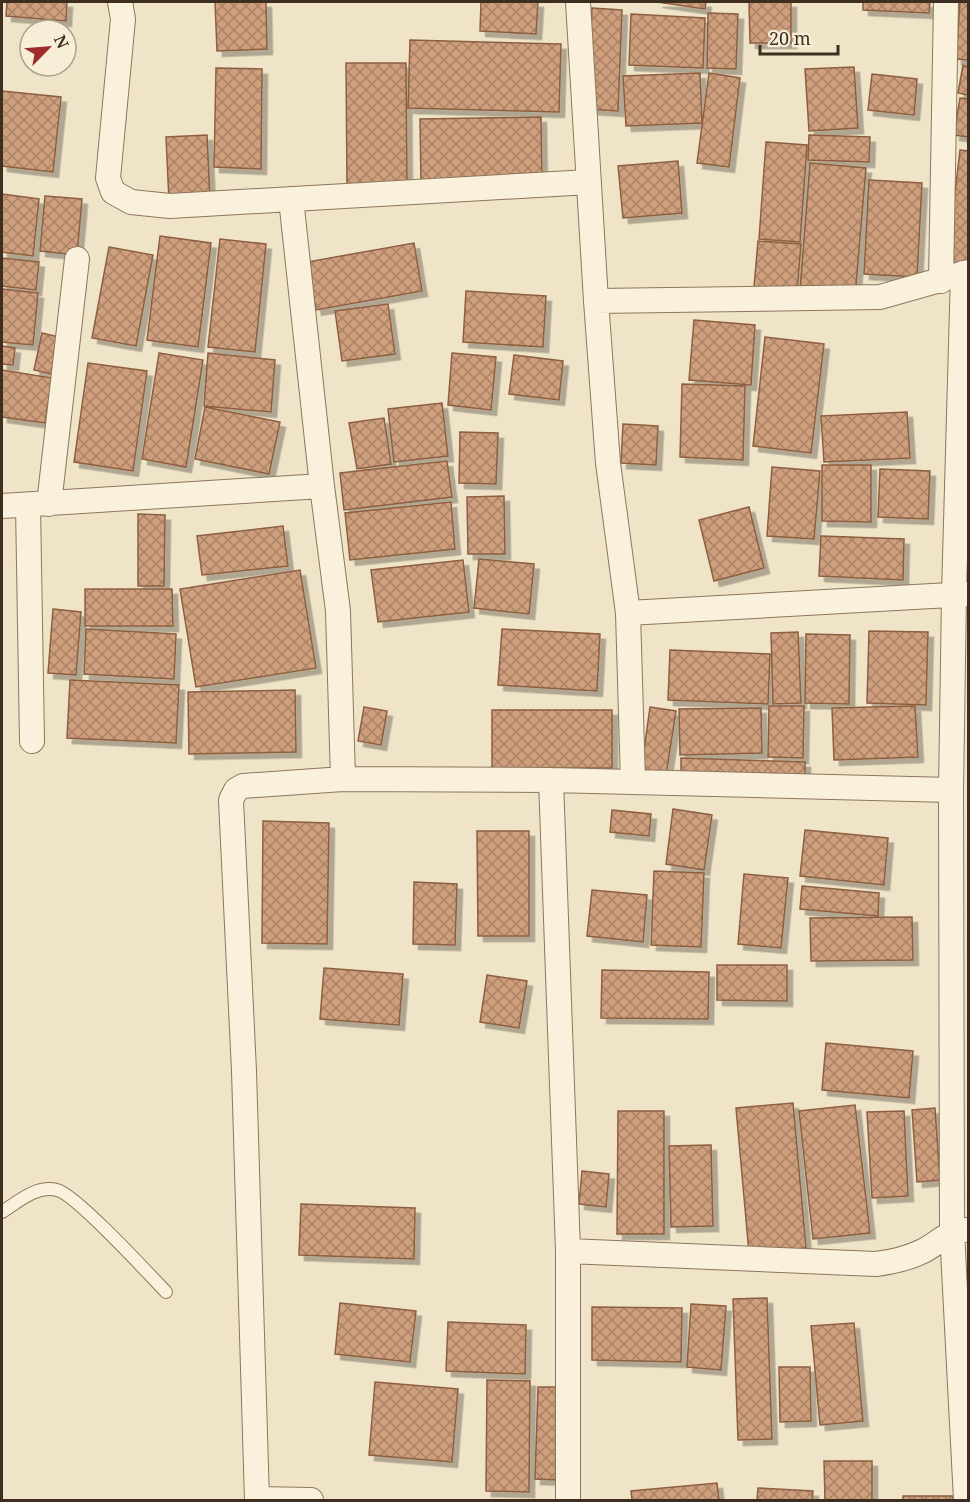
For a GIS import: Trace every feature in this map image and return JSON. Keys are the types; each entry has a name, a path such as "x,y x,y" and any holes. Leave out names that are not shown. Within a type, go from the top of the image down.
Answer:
{"street":[{"path":"120,2 123,19 108,178 113,192 131,202 170,206 589,182"},
{"path":"578,2 608,463 628,613 633,782"},
{"path":"946,2 958,275 961,594 951,790 960,914 960,1231 966,1500"},
{"path":"291,199 322,486 338,610 343,779"},
{"path":"32,741 39,505 77,259"},
{"path":"596,301 880,297 958,275"},
{"path":"2,506 322,486"},
{"path":"628,613 961,594"},
{"path":"311,1500 257,1500 245,1083 231,800 236,790 243,786 343,779 551,780 951,790"},
{"path":"551,780 568,1251 568,1500"},
{"path":"568,1251 876,1264 901,1261 960,1231"}],"lane":[{"path":"2,1212 38,1190 58,1190 81,1206 166,1292"}],"building":[{"path":"7,2 67,2 66,18 6,16"},
{"path":"215,2 266,2 267,49 217,51"},
{"path":"481,2 538,2 536,34 480,31"},
{"path":"657,2 706,2 705,9"},
{"path":"749,2 791,2 791,43 750,43"},
{"path":"863,2 930,2 929,13 863,10"},
{"path":"960,2 968,2 968,60 956,59"},
{"path":"592,8 622,10 618,111 587,109"},
{"path":"708,13 738,14 736,69 707,68"},
{"path":"631,14 705,18 703,68 629,65"},
{"path":"410,40 561,44 559,112 408,108"},
{"path":"346,63 406,63 407,185 347,185"},
{"path":"963,65 968,67 968,95 958,93"},
{"path":"854,67 858,128 809,131 805,69"},
{"path":"216,68 262,69 261,169 214,167"},
{"path":"700,73 702,123 626,126 623,76"},
{"path":"709,73 740,78 729,167 697,163"},
{"path":"872,74 917,79 914,115 868,110"},
{"path":"2,91 61,97 53,172 2,166"},
{"path":"960,98 968,99 968,137 954,135"},
{"path":"541,117 542,183 421,184 420,119"},
{"path":"207,135 210,199 169,201 166,137"},
{"path":"809,135 870,137 869,162 808,160"},
{"path":"766,142 807,145 800,242 759,239"},
{"path":"960,150 968,151 968,265 947,262"},
{"path":"678,161 682,213 623,218 618,166"},
{"path":"810,163 866,168 855,296 800,291"},
{"path":"869,180 922,183 917,277 864,274"},
{"path":"2,194 39,199 33,256 2,252"},
{"path":"45,196 82,199 77,255 40,251"},
{"path":"160,236 211,243 198,347 147,340"},
{"path":"220,239 266,244 255,352 208,347"},
{"path":"758,241 801,244 797,291 754,287"},
{"path":"414,243 422,291 316,310 307,262"},
{"path":"109,247 153,255 136,346 92,338"},
{"path":"2,258 39,262 36,290 2,286"},
{"path":"2,289 38,293 33,345 2,342"},
{"path":"466,291 546,296 543,347 463,342"},
{"path":"388,304 395,354 342,361 335,311"},
{"path":"694,320 755,325 751,385 689,380"},
{"path":"42,333 59,337 52,374 34,370"},
{"path":"765,337 824,344 811,453 753,446"},
{"path":"2,346 15,348 13,365 2,364"},
{"path":"159,353 203,360 186,467 142,459"},
{"path":"208,353 275,360 271,412 204,406"},
{"path":"452,353 496,357 491,410 448,405"},
{"path":"514,355 563,361 559,400 509,394"},
{"path":"88,363 147,371 133,471 74,462"},
{"path":"2,370 52,378 45,423 2,417"},
{"path":"682,384 745,386 743,460 680,457"},
{"path":"442,403 448,456 394,462 388,409"},
{"path":"205,407 280,422 269,474 195,459"},
{"path":"907,412 910,458 824,462 821,416"},
{"path":"384,418 391,464 357,469 349,423"},
{"path":"623,424 658,426 656,465 621,463"},
{"path":"460,432 498,433 496,484 459,483"},
{"path":"447,461 452,497 344,510 340,473"},
{"path":"822,465 871,465 871,522 822,521"},
{"path":"772,467 820,471 814,539 767,536"},
{"path":"880,469 930,471 928,519 878,517"},
{"path":"504,496 505,554 468,554 467,497"},
{"path":"451,502 455,549 350,560 345,513"},
{"path":"749,507 764,568 714,581 699,520"},
{"path":"138,514 165,515 164,586 138,586"},
{"path":"283,526 288,566 202,575 197,536"},
{"path":"821,536 904,539 903,580 819,576"},
{"path":"479,559 534,564 529,614 474,608"},
{"path":"463,560 469,612 378,622 371,570"},
{"path":"300,570 316,668 196,687 180,589"},
{"path":"85,589 172,589 173,626 85,626"},
{"path":"53,609 81,612 76,675 48,673"},
{"path":"86,629 176,634 174,679 84,674"},
{"path":"502,629 600,634 597,691 498,685"},
{"path":"869,631 928,632 926,705 867,703"},
{"path":"798,632 801,703 773,704 771,633"},
{"path":"806,634 850,635 849,704 805,703"},
{"path":"670,650 770,654 768,704 668,700"},
{"path":"70,680 179,685 176,743 67,738"},
{"path":"295,690 296,752 189,754 188,692"},
{"path":"769,706 804,706 803,758 768,757"},
{"path":"915,706 918,757 834,760 832,708"},
{"path":"364,707 387,711 381,745 358,741"},
{"path":"650,707 676,711 666,775 641,772"},
{"path":"761,708 762,753 680,755 679,709"},
{"path":"492,710 612,710 612,768 492,768"},
{"path":"681,758 805,762 805,782 681,778"},
{"path":"673,809 712,815 704,870 666,864"},
{"path":"612,810 651,814 649,836 610,832"},
{"path":"263,821 329,823 327,944 262,943"},
{"path":"805,830 888,838 884,885 800,876"},
{"path":"477,831 529,831 529,936 478,936"},
{"path":"654,871 704,873 701,947 651,945"},
{"path":"744,874 788,878 781,948 738,944"},
{"path":"414,882 457,884 455,945 413,944"},
{"path":"802,886 879,893 878,916 800,909"},
{"path":"592,890 647,895 643,942 587,936"},
{"path":"912,917 913,960 811,961 810,918"},
{"path":"717,965 787,965 787,1001 717,1000"},
{"path":"324,968 403,974 399,1025 320,1019"},
{"path":"602,970 709,972 708,1019 601,1018"},
{"path":"487,975 527,981 519,1028 480,1022"},
{"path":"826,1043 913,1051 909,1098 822,1090"},
{"path":"793,1103 806,1248 749,1253 736,1108"},
{"path":"855,1105 870,1233 813,1239 799,1111"},
{"path":"935,1108 940,1180 917,1182 912,1110"},
{"path":"618,1111 664,1111 664,1234 617,1234"},
{"path":"904,1111 908,1196 872,1198 867,1112"},
{"path":"711,1145 713,1226 671,1227 669,1146"},
{"path":"582,1171 609,1174 606,1207 579,1204"},
{"path":"301,1204 415,1208 414,1259 299,1255"},
{"path":"767,1298 772,1439 738,1440 733,1299"},
{"path":"340,1303 416,1311 410,1362 335,1354"},
{"path":"691,1304 726,1306 721,1370 687,1367"},
{"path":"592,1307 682,1308 681,1362 592,1360"},
{"path":"448,1322 526,1325 525,1374 446,1371"},
{"path":"854,1323 863,1421 820,1425 811,1326"},
{"path":"779,1367 810,1367 811,1421 780,1422"},
{"path":"487,1380 530,1381 529,1492 486,1491"},
{"path":"375,1382 458,1389 452,1462 369,1455"},
{"path":"538,1387 562,1387 558,1480 535,1479"},
{"path":"824,1461 872,1461 872,1500 825,1500"},
{"path":"717,1483 719,1500 632,1500 631,1491"},
{"path":"758,1488 813,1491 812,1500 757,1500"},
{"path":"903,1496 953,1496 953,1500 903,1500"}]}
